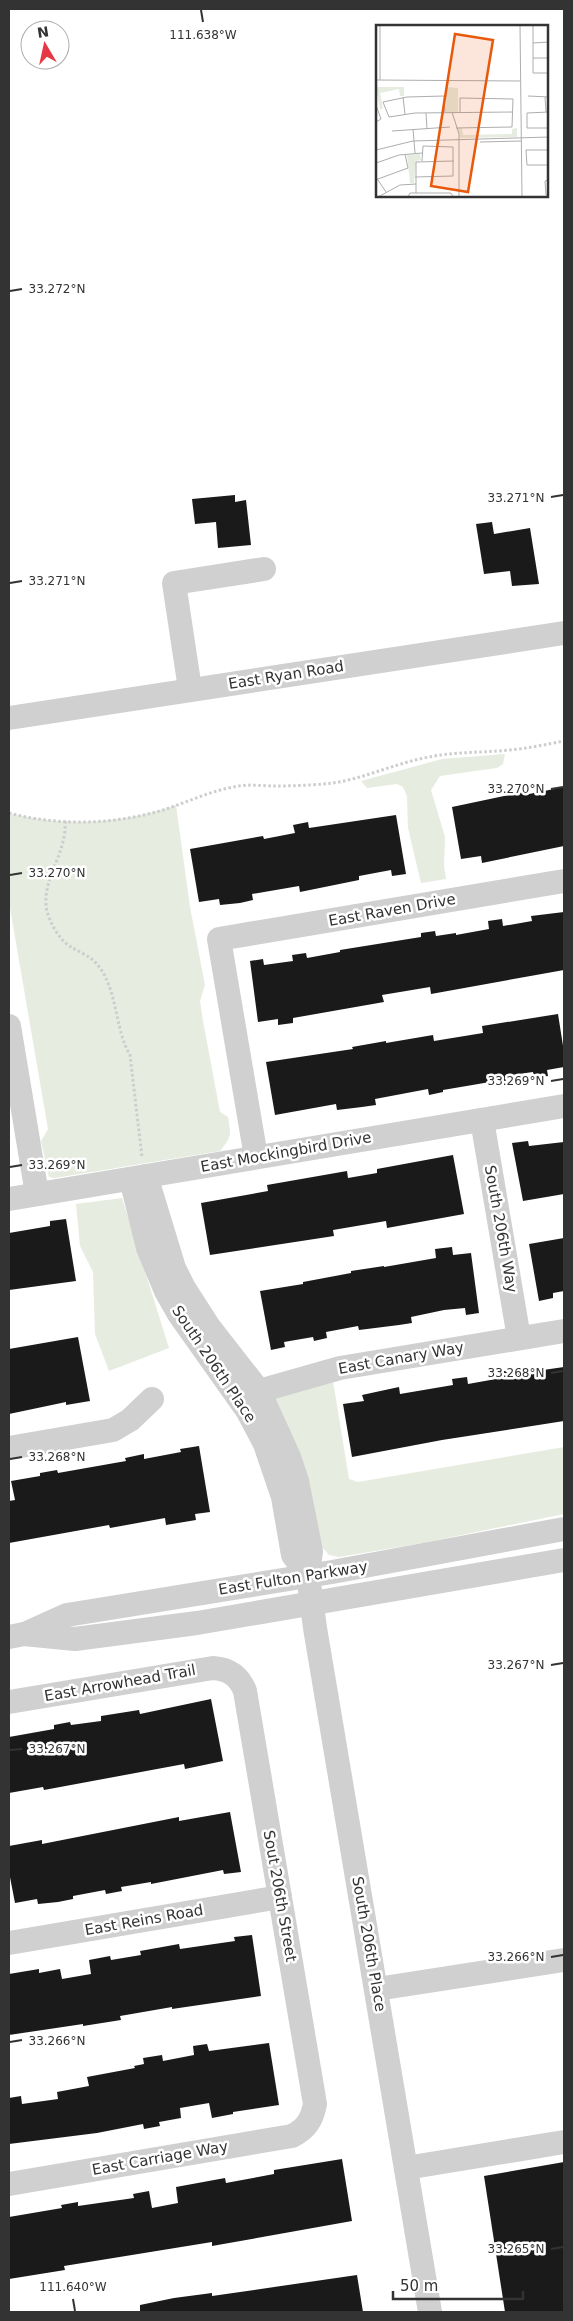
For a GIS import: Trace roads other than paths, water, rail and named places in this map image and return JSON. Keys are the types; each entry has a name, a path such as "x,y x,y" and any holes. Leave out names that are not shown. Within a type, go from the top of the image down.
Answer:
{"street":[{"path":"190,689 174,583 264,569"},
{"name":"East Ryan Road","path":"9,718 564,633"},
{"name":"East Raven Drive","path":"256,1158 219,939 564,881"},
{"path":"9,1026 37,1194"},
{"name":"East Mockingbird Drive","path":"9,1199 564,1106"},
{"name":"South 206th Way","path":"482,1120 519,1338"},
{"name":"South 206th Place","path":"139,1177 148,1248 166,1291 179,1314 251,1397 283,1497 293,1555 308,1576 430,2312"},
{"name":"East Canary Way","path":"251,1397 340,1368 564,1331"},
{"path":"9,1448 113,1430 130,1420 152,1399"},
{"name":"East Fulton Parkway","path":"16,1636 67,1615 308,1576 564,1529"},
{"name":"East Fulton Parkway","path":"16,1636 75,1639 197,1622 564,1560"},
{"name":"East Arrowhead Trail","path":"9,1702 213,1668 231,1672"},
{"name":"Sout 206th Street","path":"231,1672 241,1682 245,1691 315,2104 313,2115 308,2124"},
{"name":"East Reins Road","path":"9,1943 280,1897"},
{"path":"377,1989 564,1960"},
{"name":"East Carriage Way","path":"9,2184 292,2136 308,2124"},
{"path":"406,2168 564,2142"}]}
